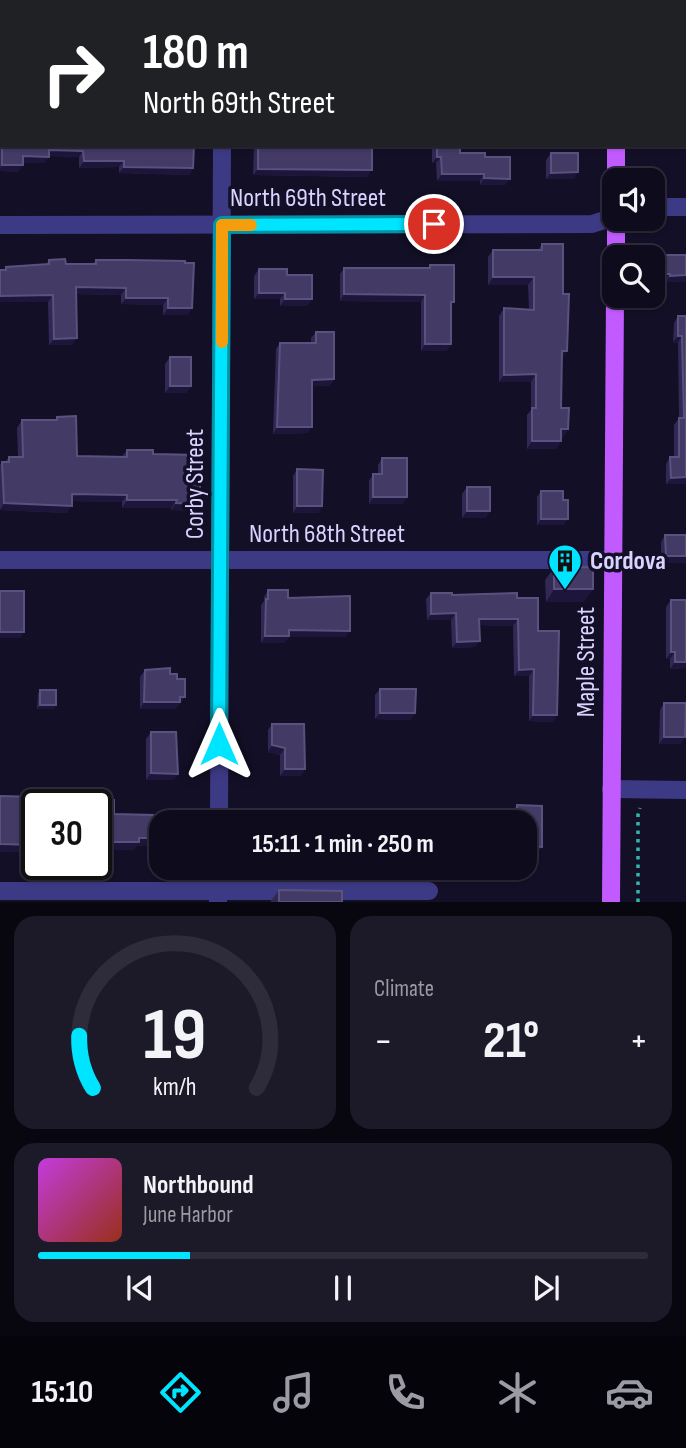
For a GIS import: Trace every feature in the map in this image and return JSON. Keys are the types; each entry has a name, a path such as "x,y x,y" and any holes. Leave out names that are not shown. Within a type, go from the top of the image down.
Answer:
{"main road":[{"path":"616,147 616,168"},
{"name":"Maple Street","path":"611,902 615,308"}],"street":[{"name":"Corby Street","path":"219,810 222,147"},
{"path":"665,207 686,207"},
{"name":"North 69th Street","path":"0,225 593,224 602,222"},
{"name":"North 68th Street","path":"0,560 613,560"},
{"path":"611,789 686,790"},
{"path":"0,891 218,897 429,891"}],"path":[{"path":"638,902 640,806"}],"building":[{"path":"2,147 194,147 193,168 124,167 124,161 84,161 83,151 49,150 49,157 23,156 23,165 2,165"},
{"path":"258,147 372,147 372,170 258,169"},
{"path":"437,147 460,147 460,153 510,157 510,179 484,178 484,174 442,174 441,157 437,157"},
{"path":"551,153 578,153 578,172 551,173"},
{"path":"542,244 563,244 563,294 569,294 567,351 562,351 561,408 569,408 568,429 561,429 561,441 532,441 536,374 504,375 504,308 534,310 534,277 493,277 493,250 542,250"},
{"path":"665,255 686,255 686,275 665,274"},
{"path":"65,259 66,264 96,264 96,260 194,263 192,308 168,308 168,298 126,298 126,288 76,287 77,338 54,339 53,295 0,296 0,270 6,270 6,267 49,264 49,260"},
{"path":"430,265 454,265 451,344 425,344 425,295 344,294 344,268 430,268"},
{"path":"259,269 287,269 287,275 312,275 312,299 285,299 285,293 259,293"},
{"path":"678,316 686,316 686,477 671,478 670,457 679,457 679,418 684,418 682,336 678,336"},
{"path":"316,332 334,332 334,379 312,380 312,427 277,427 280,343 316,343"},
{"path":"170,357 191,357 191,386 170,386"},
{"path":"76,416 77,456 127,457 127,450 153,450 153,454 200,455 200,504 176,503 177,500 127,500 127,495 72,494 72,506 4,503 2,462 9,462 9,457 23,457 22,420 57,420 57,417"},
{"path":"382,458 407,458 407,497 373,497 373,474 382,474"},
{"path":"297,469 323,470 322,506 297,506"},
{"path":"467,487 490,487 490,511 467,511"},
{"path":"541,491 563,491 563,500 568,500 568,519 541,519"},
{"path":"665,535 686,535 686,556 666,556"},
{"path":"593,567 593,589 554,589 554,568"},
{"path":"268,590 288,590 288,598 350,596 350,631 289,630 289,636 265,636"},
{"path":"0,591 24,591 24,632 0,632"},
{"path":"431,593 517,593 517,598 538,598 538,631 559,631 557,715 533,715 534,669 519,670 518,619 479,619 480,641 457,642 456,613 431,614"},
{"path":"671,600 686,600 686,662 675,662 675,652 671,652"},
{"path":"170,668 170,674 177,674 177,679 185,679 185,697 180,697 180,702 144,702 145,670"},
{"path":"380,689 416,689 415,713 380,713"},
{"path":"40,690 56,690 56,705 40,705"},
{"path":"664,703 686,703 685,737 664,737"},
{"path":"272,724 304,724 305,769 285,769 285,748 272,745"},
{"path":"151,732 176,732 178,774 151,773"},
{"path":"0,796 21,797 21,845 0,844"},
{"path":"112,800 114,814 149,815 149,838 139,838 139,842 112,842"},
{"path":"517,805 542,806 542,847 537,847 537,810 517,810"},
{"path":"279,890 342,891 342,902 279,902"}],"slow traffic":[{"path":"222,342 222,225 251,225"}],"place":[{"name":"Cordova","path":"565,591"}],"route":[{"path":"219,744 222,225 434,224"}]}
